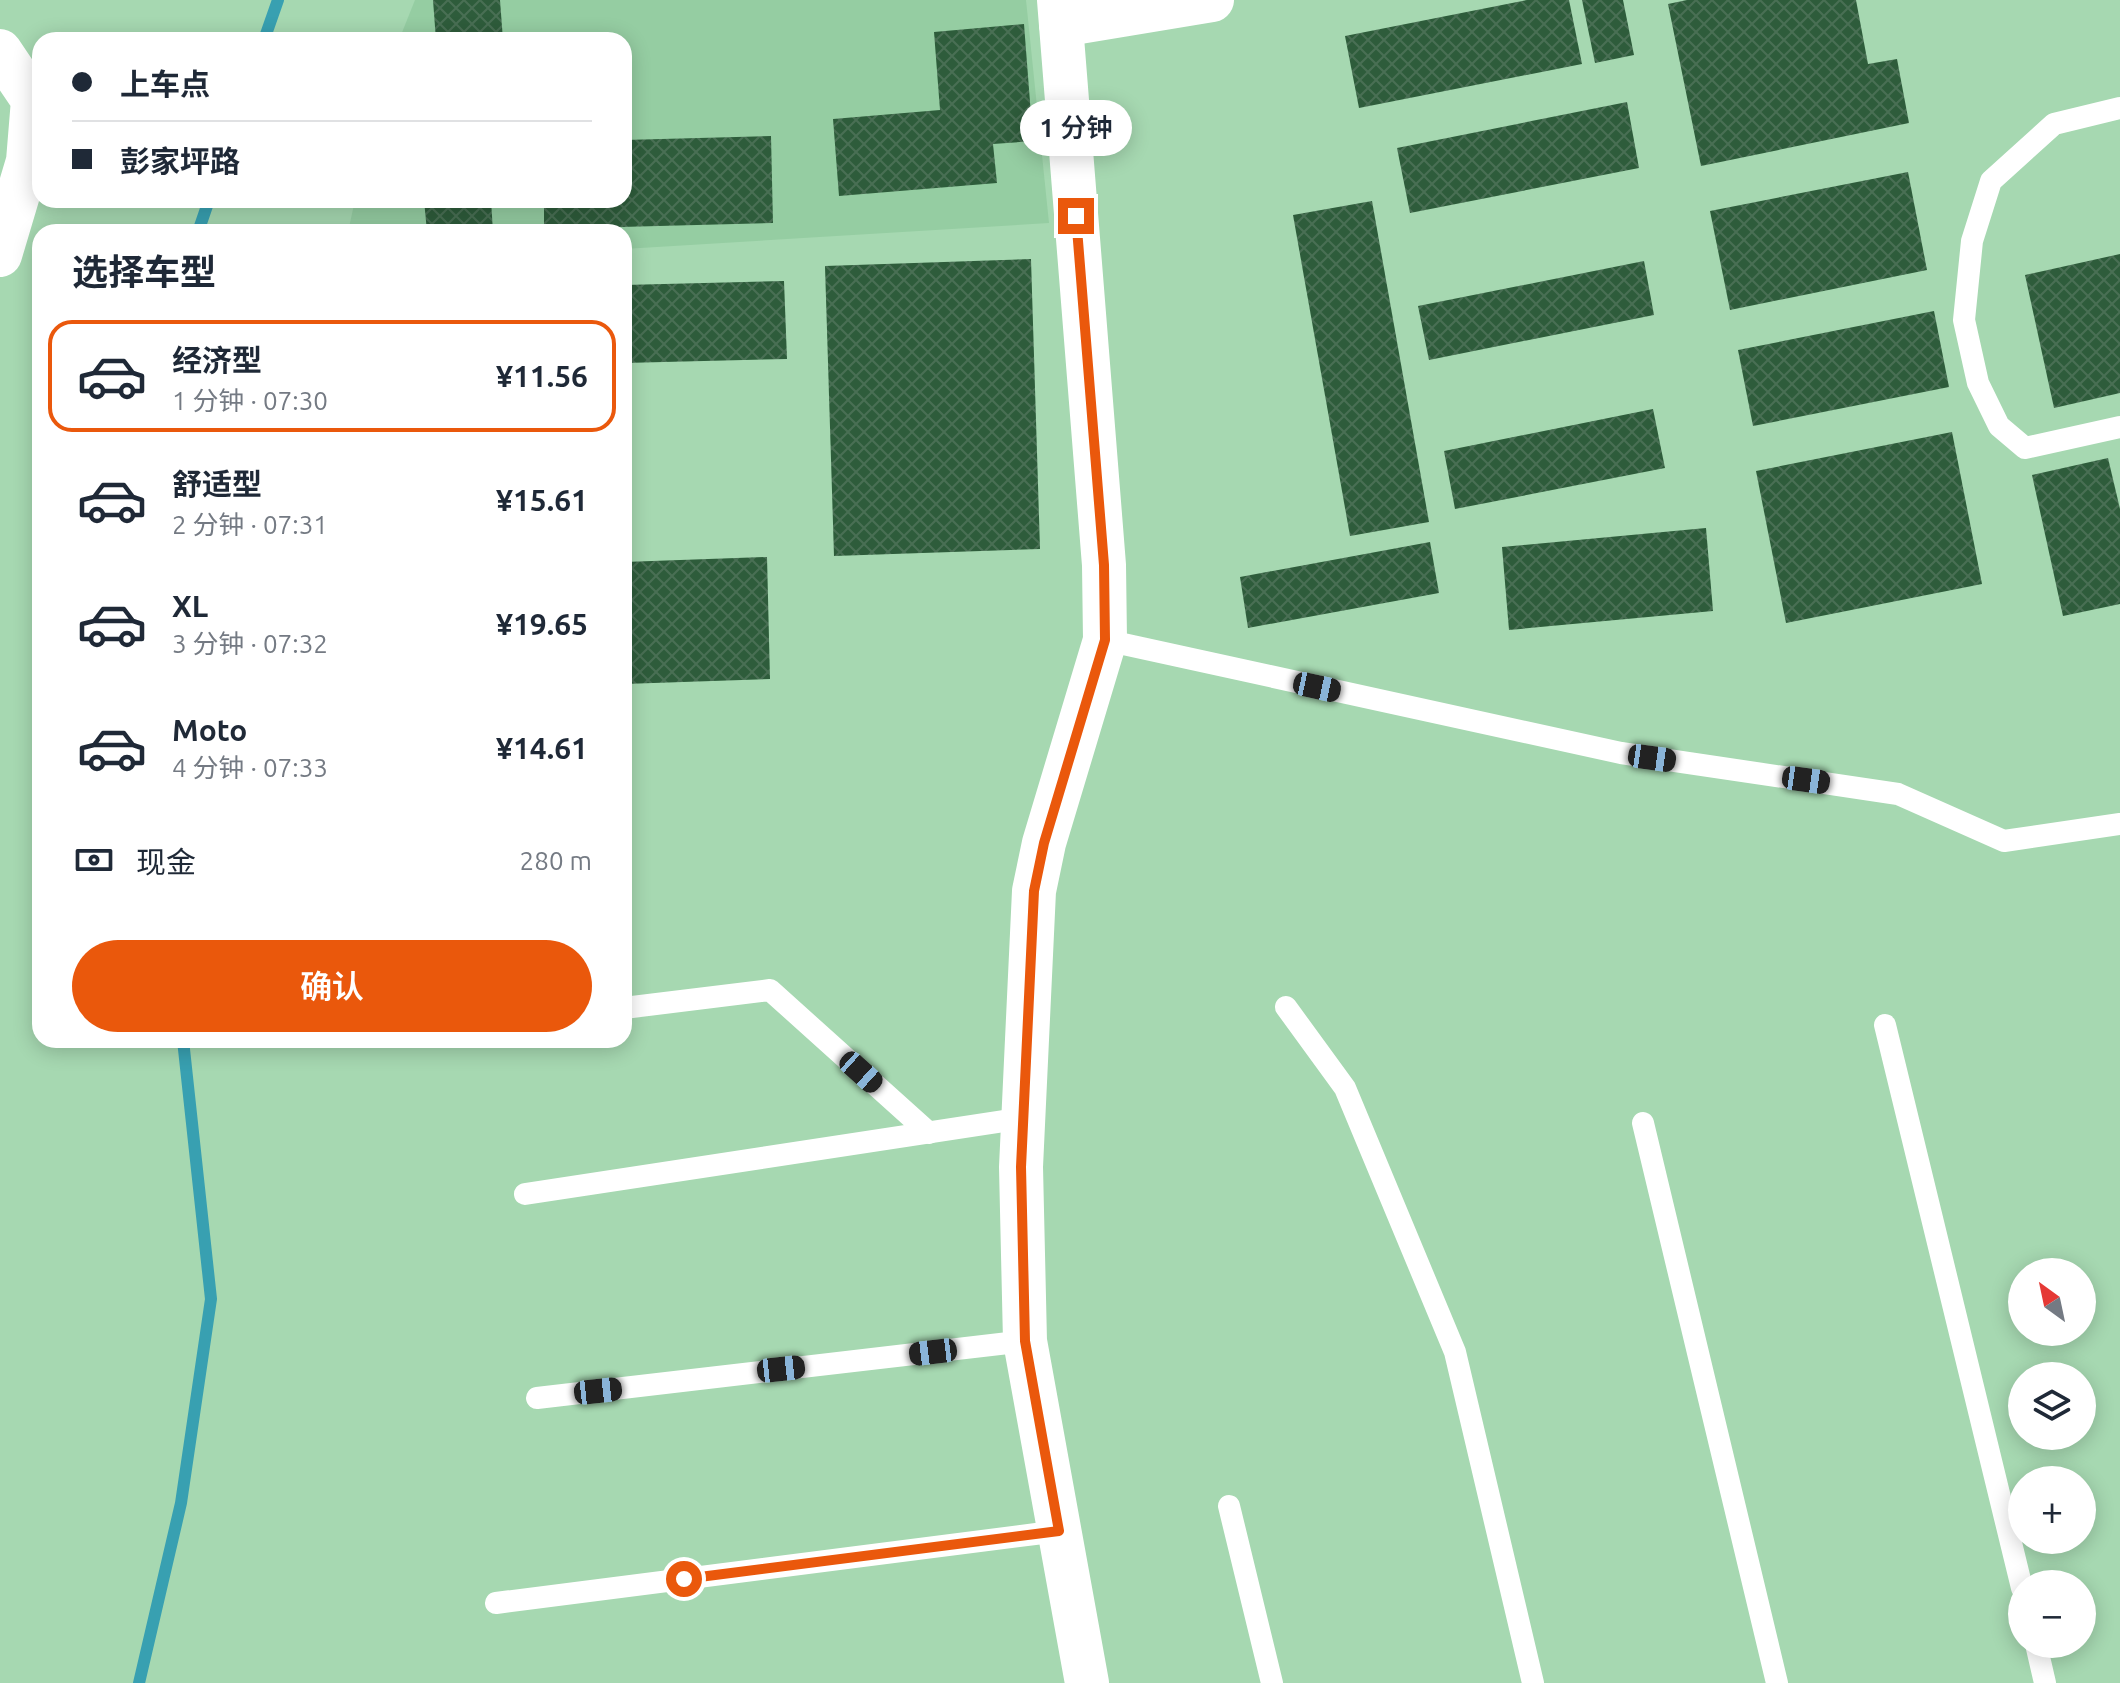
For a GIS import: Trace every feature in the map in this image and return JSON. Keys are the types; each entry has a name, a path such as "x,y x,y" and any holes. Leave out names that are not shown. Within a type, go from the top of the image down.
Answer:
{"street":[{"path":"1087,1683 1025,1341 1023,1118 1034,891 1044,843 1105,640 1104,565 1060,13 1212,0"},
{"path":"0,51 32,99"},
{"path":"0,255 28,161 32,112"}],"lane":[{"path":"2120,108 2054,124 1991,181 1972,241 1964,320 1978,383 1999,426 2025,448 2120,427"},
{"path":"1105,640 1621,753 1898,794 2004,841 2120,824"},
{"path":"632,1007 770,990 929,1133"},
{"path":"1286,1007 1345,1088 1455,1352 1533,1683"},
{"path":"1885,1025 2018,1570"},
{"path":"525,1194 1023,1118"},
{"path":"1643,1123 1777,1683"},
{"path":"537,1398 1025,1341"},
{"path":"1229,1506 1272,1683"},
{"path":"496,1603 1059,1531"},
{"path":"2039,1658 2045,1683"}],"shaded area":[{"path":"415,0 1026,0 1049,223 632,249 632,224 350,224 353,208 632,208 632,32 402,32"}],"building":[{"path":"433,0 500,0 502,32 435,32"},
{"path":"1527,0 1569,0 1582,64 1359,108 1345,36"},
{"path":"1582,0 1623,0 1634,55 1595,63"},
{"path":"1687,0 1856,0 1868,64 1897,59 1909,123 1701,166 1668,4"},
{"path":"1024,24 1033,141 993,144 997,183 839,196 833,119 940,110 934,32"},
{"path":"1627,102 1639,168 1410,213 1397,148"},
{"path":"771,136 773,223 632,227 632,224 544,224 544,208 632,208 632,140"},
{"path":"1908,172 1927,270 1730,310 1710,211"},
{"path":"1372,201 1429,522 1350,536 1293,215"},
{"path":"425,208 492,208 492,224 426,224"},
{"path":"2120,254 2120,393 2054,408 2025,275"},
{"path":"1031,259 1040,549 834,556 825,266"},
{"path":"1644,261 1654,315 1429,360 1418,306"},
{"path":"784,281 787,359 632,363 632,285"},
{"path":"1934,311 1949,387 1753,426 1738,350"},
{"path":"1653,409 1665,468 1455,509 1444,451"},
{"path":"1952,432 1982,584 1786,623 1756,471"},
{"path":"2108,458 2120,509 2120,604 2063,616 2032,475"},
{"path":"1706,528 1713,611 1509,630 1502,547"},
{"path":"1430,542 1439,593 1248,628 1240,577"},
{"path":"767,557 770,679 632,684 632,562"}],"waterway":[{"path":"267,32 278,0"},
{"path":"201,224 206,208"},
{"path":"139,1683 181,1503 211,1299 184,1048"}],"route":[{"path":"684,1579 1059,1531 1025,1341 1021,1167 1034,891 1044,843 1105,640 1104,565 1076,216"}]}
